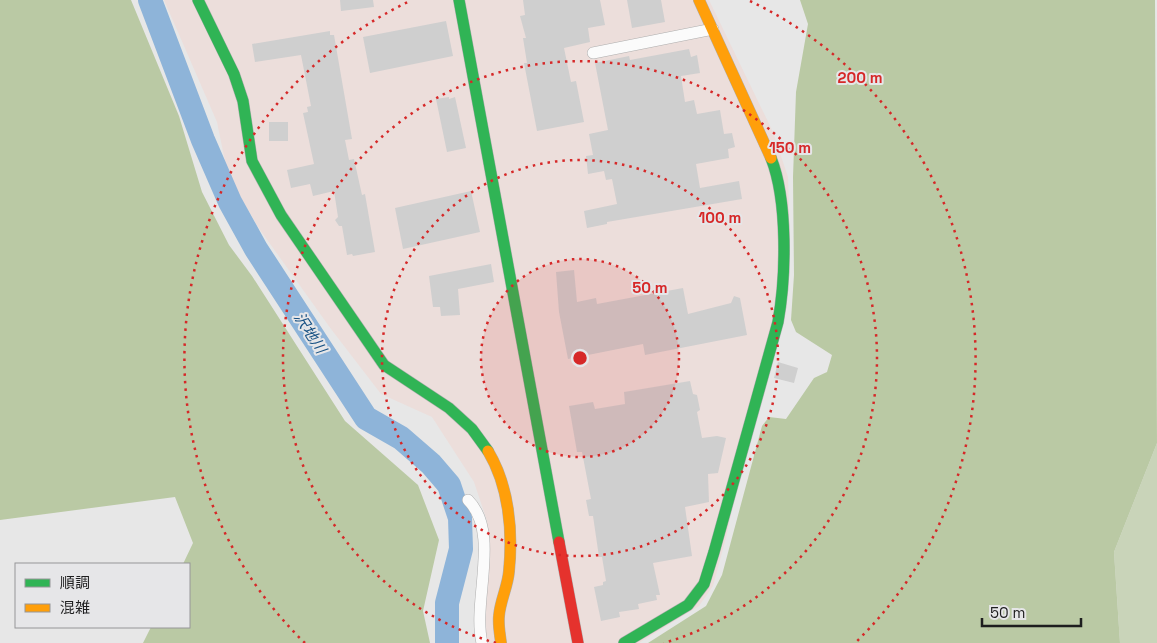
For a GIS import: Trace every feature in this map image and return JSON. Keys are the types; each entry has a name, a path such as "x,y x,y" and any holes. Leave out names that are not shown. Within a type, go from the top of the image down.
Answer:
{"street":[{"path":"198,0 234,74 242,101 252,161 281,214 384,365 449,408 472,430 489,453 500,475 507,502 510,539 509,572 499,616 501,643"},
{"path":"459,0 578,643"},
{"path":"624,643 688,604 704,584 782,300 784,249 778,181 751,111 699,0"},
{"path":"593,53 713,29"},
{"path":"468,500 474,507 483,527 483,561 479,606 482,643"}],"shaded area":[{"path":"164,0 709,0 773,132 788,177 790,240 726,538 713,586 699,606 639,643 476,643 475,636 488,566 487,521 474,482 432,417 381,394 331,329 258,227 228,176 217,122"}],"green space":[{"path":"0,0 131,0 179,116 202,192 229,245 252,276 345,421 418,485 439,540 423,611 430,643 143,643 150,628 190,628 190,563 183,563 193,543 175,497 0,520"},
{"path":"800,0 1155,0 1157,443 1114,552 1120,643 648,643 706,606 722,575 762,426 769,417 786,419 814,378 827,372 832,355 796,332 791,320 794,275 793,177 796,92 808,24"},
{"path":"1157,443 1157,643 1120,643 1114,552"}],"building":[{"path":"340,0 373,0 374,7 341,11"},
{"path":"523,0 600,0 605,25 588,28 590,42 564,48 571,82 576,81 584,122 537,131 524,63 527,63 523,38 526,38 520,16 525,15"},
{"path":"627,0 661,0 665,22 632,28"},
{"path":"446,21 453,56 370,73 363,37"},
{"path":"330,31 330,35 334,35 352,139 345,140 349,160 354,159 362,195 365,194 375,252 353,256 352,254 347,255 342,226 339,226 335,220 338,217 334,191 313,196 310,184 291,188 287,170 314,164 303,113 308,112 307,107 311,106 301,55 255,62 252,44"},
{"path":"689,49 691,57 697,55 700,73 681,76 685,102 694,100 697,114 720,110 724,134 732,133 735,147 728,149 729,158 696,164 700,188 739,181 742,199 607,222 607,224 587,228 584,211 617,204 612,179 606,180 604,171 588,174 586,156 593,155 589,134 608,130 595,63 629,56 630,60"},
{"path":"449,97 449,99 455,97 466,148 447,152 436,99"},
{"path":"269,122 288,122 288,141 269,141"},
{"path":"471,191 480,232 403,249 395,208"},
{"path":"491,264 494,282 458,289 460,315 441,316 440,307 433,307 429,276"},
{"path":"574,270 577,302 596,298 597,304 683,288 688,314 731,303 734,296 740,298 747,335 645,355 643,344 568,359 559,312 556,272"},
{"path":"778,362 798,368 794,383 774,378"},
{"path":"690,381 693,394 697,395 700,410 697,412 702,438 717,436 726,438 718,473 708,474 709,502 685,507 692,556 653,563 660,595 656,595 657,600 638,604 639,609 619,612 620,617 601,621 594,587 603,585 603,582 606,581 602,557 599,557 593,516 589,516 586,500 591,499 582,452 577,452 569,406 593,402 595,409 625,404 624,392"}],"waterway":[{"name":"沢地川","path":"150,0 203,140 230,202 256,249 366,418 401,438 431,464 449,485 460,518 461,549 447,603 447,643"}],"traffic: fast":[{"path":"198,0 234,74 243,101 252,161 281,215 384,365 449,408 472,429 488,451"},
{"path":"459,0 559,542"},
{"path":"624,643 688,605 704,584 714,552 778,322 781,304 784,262 783,217 777,176 771,158"}],"traffic: slow":[{"path":"699,0 771,158"},
{"path":"488,451 501,479 510,525 509,571 499,616 501,643"}],"traffic: jam":[{"path":"559,542 578,643"}]}
